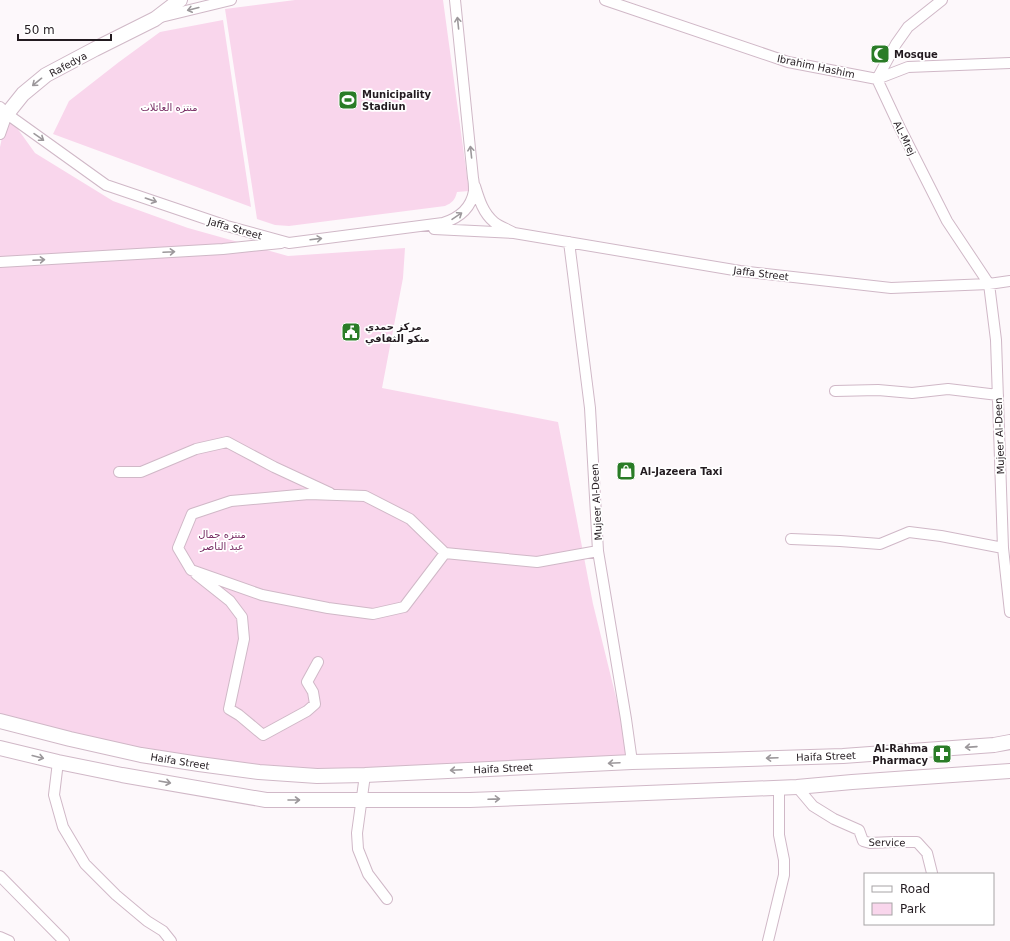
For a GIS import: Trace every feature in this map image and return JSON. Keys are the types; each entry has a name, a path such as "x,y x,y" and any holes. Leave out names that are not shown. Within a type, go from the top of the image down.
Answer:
{"main road":[{"name":"Rafedya","path":"2,113 46,76 95,49 155,19 180,0"},
{"name":"Haifa Street","path":"0,721 91,744 141,754 199,764 278,774 317,776 632,762 843,756 994,745 1010,742"},
{"path":"0,748 122,775 266,800 470,800 779,787 1010,771"}],"street":[{"path":"155,19 231,0"},
{"path":"455,0 474,178 479,200 483,209 495,223 514,232"},
{"name":"Ibrahim Hashim","path":"605,0 788,62 877,78"},
{"path":"877,78 896,44 908,27 942,0"},
{"path":"877,78 908,66 1010,62"},
{"name":"AL-Mrej","path":"877,78 899,126 947,221 989,284"},
{"path":"0,134 2,113"},
{"name":"Jaffa Street","path":"2,113 106,185 227,226 289,242 443,223 454,219 464,212 474,191 474,178"},
{"path":"408,227 514,232"},
{"name":"Jaffa Street","path":"514,232 740,271 891,288 989,284 1010,281"},
{"path":"0,262 223,249 289,242"},
{"name":"Mujeer Al-Deen","path":"569,242 590,408 598,551 632,762"},
{"name":"Mujeer Al-Deen","path":"989,284 996,340 1003,548 1010,612"},
{"path":"835,391 878,390 912,393 948,389 998,395"},
{"path":"119,472 141,472 196,449 227,442 274,467 335,495"},
{"path":"318,662 314,672 307,682 313,692 315,704 307,711 263,735 239,715 229,709 244,639 242,617 230,601 191,570 178,548 192,514 231,501 309,494 365,496 410,519 445,553 537,562 598,551"},
{"path":"791,539 880,544 909,532 941,536 1003,548"},
{"path":"191,570 262,595 328,608 373,614 404,607 445,553"},
{"path":"58,762 54,795 63,827 85,864 121,899 147,921 163,931 171,941"},
{"path":"365,775 357,832 358,849 368,874 387,899"},
{"name":"Service","path":"797,786 813,806 834,819 859,830 863,841 870,843 917,842 927,853 932,873"},
{"path":"768,941 784,875 784,860 779,834 779,787"},
{"path":"0,876 59,939"},
{"path":"0,937 9,941"}],"green space":[{"name":"Municipality Stadiun","path":"295,0 443,0 469,191 457,192 453,201 445,206 289,226 275,225 257,219 225,9"},
{"name":"منتزه العائلات","path":"223,20 251,207 53,134 69,101 160,32"},
{"name":"منتزه جمال عبد الناصر","path":"7,114 35,153 113,201 188,228 288,256 405,248 403,278 382,388 558,422 593,604 632,762 259,772 0,723 0,147"}],"place":[{"name":"Mosque","path":"880,54"},
{"name":"Municipality Stadiun","path":"348,100"},
{"name":"مركز حمدي منكو الثقافي","path":"351,332"},
{"name":"Al-Jazeera Taxi","path":"626,471"},
{"name":"Al-Rahma Pharmacy","path":"942,754"}]}
